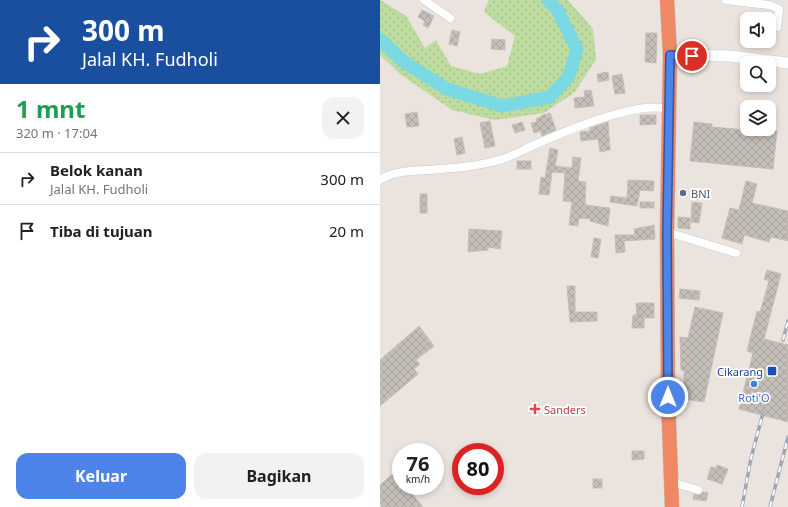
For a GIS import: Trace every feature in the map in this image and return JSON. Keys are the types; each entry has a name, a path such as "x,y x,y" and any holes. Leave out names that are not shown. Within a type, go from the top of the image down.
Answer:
{"highway":[{"path":"667,0 670,55 667,232 668,397 672,507"}],"main road":[{"path":"670,55 730,56 788,63"}],"street":[{"path":"424,0 450,18"},
{"path":"726,0 769,5 788,11"},
{"path":"777,27 779,9"},
{"path":"380,180 395,173 486,164 500,160 532,146 614,115 658,107 668,109"},
{"path":"667,232 736,253"},
{"path":"671,482 698,490"}],"green space":[{"path":"380,0 406,16 425,48 436,40 451,66 480,74 507,66 515,36 484,12 489,0 568,0 593,29 596,59 575,92 544,113 495,120 452,110 400,74 380,55"}],"building":[{"path":"422,10 434,16 428,28 423,25 425,21 418,17"},
{"path":"452,30 460,32 457,46 449,44"},
{"path":"646,33 657,33 656,63 645,62"},
{"path":"492,39 505,40 505,50 491,49"},
{"path":"608,72 609,80 598,82 597,74"},
{"path":"622,74 625,93 615,94 612,76"},
{"path":"591,90 594,106 575,108 574,98 585,97 584,91"},
{"path":"417,112 419,126 407,127 405,114"},
{"path":"550,113 556,130 542,136 540,131 534,133 531,123 537,122 536,119"},
{"path":"640,115 656,115 656,124 640,125"},
{"path":"490,121 495,146 485,148 480,123"},
{"path":"522,122 525,130 515,133 512,125"},
{"path":"608,122 610,150 600,152 598,139 581,141 580,132 590,131 590,128"},
{"path":"694,122 712,124 712,127 740,129 740,136 776,136 777,131 773,169 690,161"},
{"path":"462,137 465,153 457,155 454,139"},
{"path":"550,148 558,150 555,166 572,168 573,157 581,158 578,181 586,182 585,205 610,208 608,226 590,221 591,219 579,218 578,226 569,225 572,202 563,201 565,173 552,172 549,195 539,194 541,177 545,178"},
{"path":"517,161 531,161 531,169 517,169"},
{"path":"628,180 654,181 653,191 640,190 637,206 610,202 611,196 627,198"},
{"path":"746,181 757,184 752,203 788,211 788,241 771,237 769,242 744,235 742,244 722,238 730,208 739,210"},
{"path":"420,194 427,194 427,213 420,213"},
{"path":"640,202 654,202 654,208 640,208"},
{"path":"692,202 702,203 699,223 691,222"},
{"path":"678,217 690,218 690,229 678,228"},
{"path":"654,225 655,239 624,241 625,252 616,253 615,235 635,235 634,229"},
{"path":"469,229 502,231 500,249 488,247 488,250 468,252"},
{"path":"594,238 601,239 598,258 591,257"},
{"path":"767,270 781,274 764,339 788,345 788,422 739,409 753,353 747,351 757,311 760,312 769,281 764,279"},
{"path":"567,286 575,286 575,312 597,312 597,321 570,322"},
{"path":"680,289 700,291 699,300 679,298"},
{"path":"636,303 654,303 654,318 644,318 644,328 632,328 633,315 637,315"},
{"path":"695,307 723,313 704,402 684,399 684,371 681,370 680,337 688,338"},
{"path":"419,326 434,346 416,360 420,364 414,369 418,374 380,406 380,360"},
{"path":"632,451 644,451 644,459 632,460"},
{"path":"717,465 728,469 722,484 707,479 711,467 716,468"},
{"path":"392,475 392,495 413,495 423,507 382,507 380,504 380,485"},
{"path":"593,479 602,479 602,488 593,488"},
{"path":"703,492 708,493 706,501 693,499 694,494 700,495"}],"waterway":[{"path":"380,39 404,62 447,89 502,106 550,97 569,76 577,49 558,11 548,0"}],"railway":[{"path":"783,340 788,321"},
{"path":"742,507 751,458 763,413"},
{"path":"770,507 788,437"}],"place":[{"name":"BNI","path":"683,193"},
{"name":"Cikarang","path":"772,371"},
{"name":"Roti'O","path":"754,384"},
{"name":"Sanders","path":"535,409"}],"route":[{"path":"668,397 667,232 670,55 692,56"}]}
